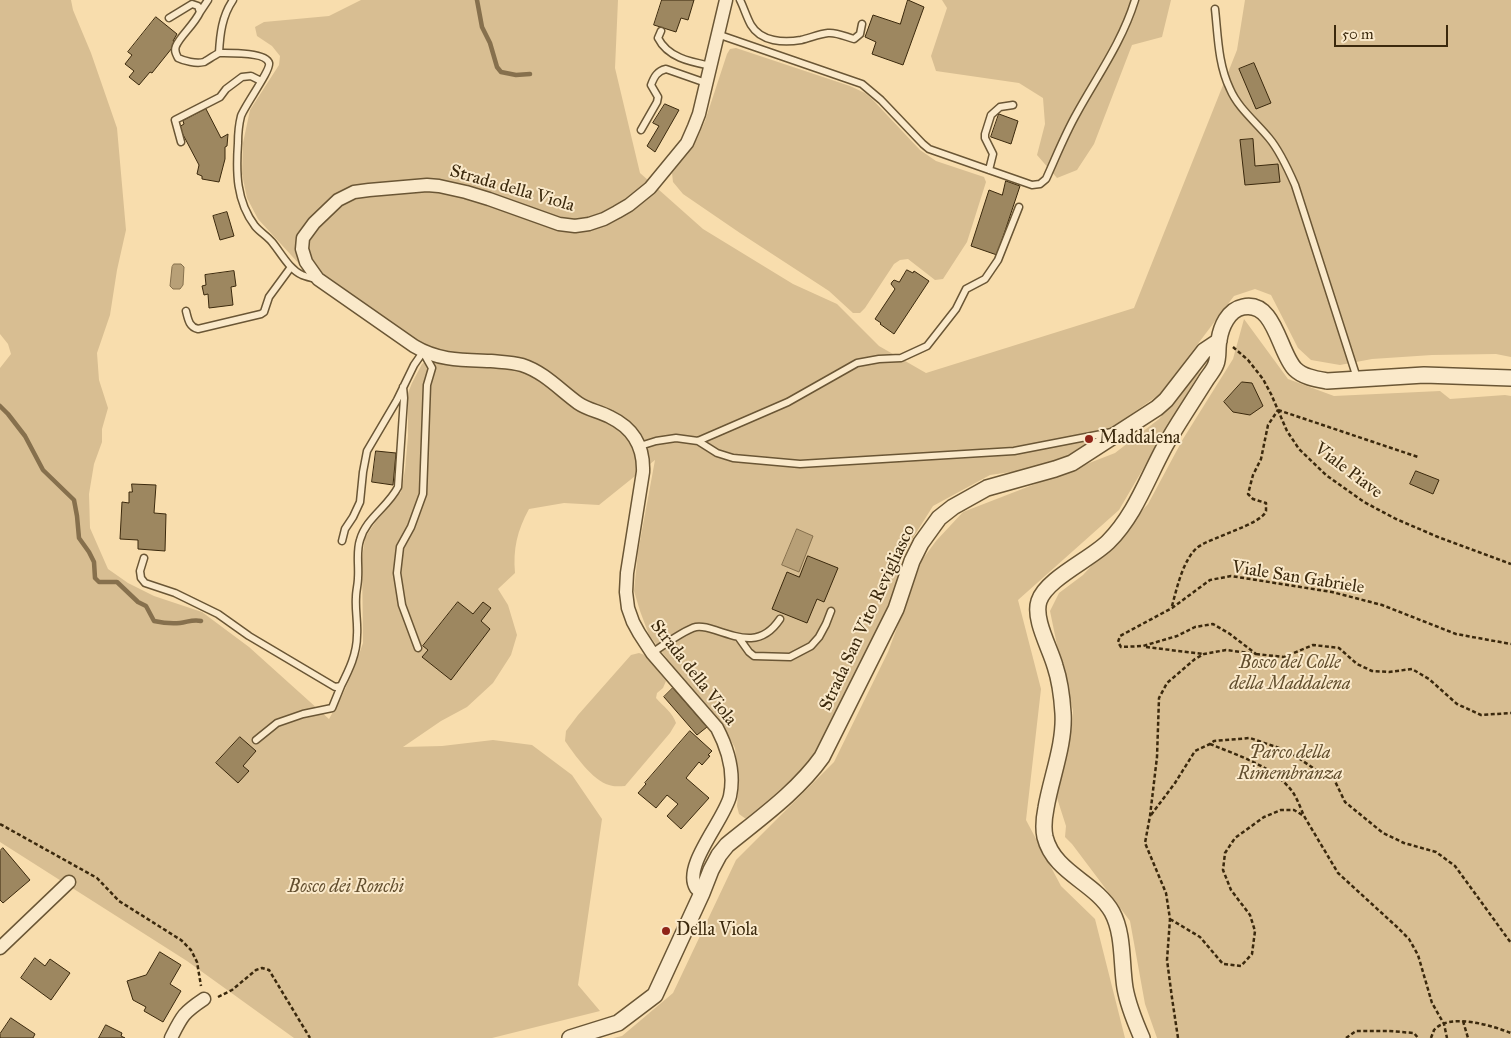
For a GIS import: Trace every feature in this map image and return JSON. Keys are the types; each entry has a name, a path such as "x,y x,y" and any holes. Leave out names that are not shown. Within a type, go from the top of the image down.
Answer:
{"street":[{"name":"Strada della Viola","path":"702,893 695,887 695,864 726,810 732,781 730,762 724,742 717,728 652,653 639,634 628,608 626,592 627,573 643,472 640,446 626,428 610,417 591,410 547,378 522,365 439,357 424,352 318,280 306,262 302,249 303,238 314,222 326,210 338,200 354,192 368,190 439,186 489,199 559,224 575,226 604,219 629,205 650,188 686,143 694,127 711,66 726,0"},
{"path":"1142,1038 1125,990 1119,932 1113,914 1104,900 1066,870 1052,853 1045,837 1044,821 1048,793 1062,735 1063,717 1061,692 1055,666 1038,614 1038,602 1043,593 1052,583 1097,552 1110,540 1128,518 1165,446 1217,363 1223,324 1236,310 1245,306 1256,308 1264,313 1274,327 1294,368 1314,378 1326,381 1424,375 1511,378"},
{"name":"Strada San Vito Revigliasco","path":"570,1038 618,1023 655,995 719,855 727,845 798,785 822,757 896,609 912,561 921,542 939,518 953,507 987,488 1055,470 1072,463 1157,408 1166,400 1204,351 1219,341"},
{"path":"0,948 70,882"},
{"path":"171,1038 181,1017 204,999"}],"lane":[{"path":"208,0 197,19 176,46 175,53 178,58 193,62 204,62 219,53 220,34 224,19 234,0"},
{"path":"740,0 755,31 763,37 773,40 801,40 826,33 834,33 854,39 860,34 862,24"},
{"path":"717,34 862,84 881,100 930,149 1032,185 1040,184 1046,180 1077,113 1117,45 1130,18 1135,0"},
{"path":"169,18 192,4 198,6 200,12"},
{"path":"1215,9 1220,60 1230,90 1244,110 1270,139 1284,160 1295,185 1357,379"},
{"path":"661,31 658,38 662,47 676,56 694,63 711,66"},
{"name":"Strada della Viola","path":"219,53 255,55 265,58 269,62 268,70 241,116 236,169 238,187 244,206 255,226 291,267 301,275 318,280"},
{"path":"641,130 657,102 658,97 651,85 660,70 666,69 706,83"},
{"path":"181,142 175,120 220,97 226,89 242,77 251,76 261,81"},
{"path":"989,170 993,154 985,134 991,115 1000,107 1013,105"},
{"path":"698,441 788,402 857,363 901,358 927,346 956,308 966,289 985,279 998,260 1019,207"},
{"path":"186,311 189,323 193,328 198,329 261,314 264,312 269,297 291,267"},
{"path":"342,541 345,529 360,502 367,451 397,400 414,364 424,352 432,368 426,385 423,494 411,527 400,547 397,573 402,605 418,648"},
{"path":"256,740 277,723 303,714 332,708 353,660 358,636 356,597 360,540 368,524 393,497 398,487 403,419 403,387"},
{"path":"640,446 676,438 698,441 717,453 733,458 800,464 1014,451 1123,430"},
{"path":"144,558 140,578 145,582 175,593 218,614 249,636 335,686 342,686"},
{"path":"739,638 754,656 790,657 811,646 819,637 831,611"},
{"path":"652,653 696,627 706,628 739,638 759,638 769,633 780,619"}],"path":[{"name":"Viale Piave","path":"1219,341 1232,346 1248,360 1263,379 1287,431 1299,449 1326,474 1364,502 1438,537 1511,564"},
{"path":"1172,608 1188,558 1198,547 1261,518 1266,511 1266,503 1253,499 1248,494 1252,475 1261,459 1268,425 1278,410 1418,457"},
{"name":"Viale San Gabriele","path":"1256,654 1230,634 1213,624 1195,627 1177,636 1143,646 1121,647 1118,642 1120,636 1172,608 1210,580 1231,576 1332,592 1382,605 1456,634 1511,644"},
{"path":"1143,646 1204,654 1226,650 1284,657 1313,645 1339,648 1357,664 1372,671 1390,672 1412,669 1429,679 1457,704 1481,715 1511,713"},
{"path":"1178,1038 1167,960 1170,919 1166,894 1145,843 1157,757 1159,698 1167,683 1195,659 1204,654"},
{"path":"1150,816 1175,783 1195,751 1214,741 1250,738 1288,750 1316,770 1333,777 1345,802 1383,833 1404,843 1436,852 1455,866 1511,943"},
{"path":"1210,744 1274,773 1294,794 1304,816 1338,874 1409,939 1418,955 1432,1003 1444,1024 1447,1038"},
{"path":"1170,919 1200,937 1223,964 1241,966 1252,954 1256,932 1250,915 1231,890 1223,870 1226,853 1235,838 1264,817 1281,810 1294,810 1304,816"},
{"path":"0,824 97,878 118,901 181,940 191,950 198,962 204,999 211,1001 232,990 256,970 262,968 269,970 310,1038"},
{"path":"1463,1021 1468,1038"},
{"path":"1431,1038 1434,1030 1444,1024 1463,1021 1492,1026 1511,1033"},
{"path":"1346,1038 1356,1031 1414,1033 1418,1038"}],"green space":[{"name":"Bosco dei Ronchi","path":"0,0 71,0 117,128 126,230 110,315 97,353 99,380 108,408 102,429 102,442 94,464 89,494 90,528 108,569 128,583 154,596 202,612 249,647 329,719 342,696 363,643 362,559 365,538 376,521 401,492 408,436 408,393 422,364 428,359 435,361 333,281 302,267 258,219 247,198 242,174 243,143 250,110 279,65 280,56 272,46 257,36 255,27 264,22 329,16 361,0 618,0 615,68 640,173 703,229 793,284 837,304 879,346 926,373 1134,308 1237,50 1245,0 1511,0 1511,357 1496,354 1432,355 1372,359 1340,365 1311,360 1298,348 1271,295 1255,289 1234,296 1160,394 1077,452 1032,469 990,475 933,506 901,557 901,572 892,600 879,629 812,758 778,795 754,815 746,819 739,814 737,806 739,781 735,748 720,720 672,665 649,635 634,591 638,552 655,460 599,505 564,503 529,509 521,525 517,540 515,573 498,589 508,605 517,635 511,655 493,683 467,707 441,721 403,747 442,746 493,740 532,745 572,775 602,819 578,985 600,1011 492,1038 294,1038 187,961 0,842 0,368 11,354 8,344 0,334"},
{"path":"942,0 1171,0 1162,37 1132,45 1094,144 1077,170 1057,178 1037,155 1045,124 1043,98 1019,83 936,71 931,56 947,8"},
{"path":"736,48 850,86 865,93 920,150 936,161 984,177 986,182 967,242 943,279 935,280 908,259 900,260 894,264 865,308 860,313 853,313 829,291 683,194 673,182 672,173 697,139 705,121 727,54 730,49"},
{"name":"Parco della Rimembranza","path":"1244,319 1288,379 1334,396 1440,391 1450,399 1511,396 1511,1038 1157,1038 1145,1004 1130,921 1065,837 1066,826 1057,798 1073,711 1050,611 1059,593 1083,575 1148,504 1183,439 1233,359"},
{"path":"1201,370 1119,510 1018,600 1041,689 1026,820 1061,886 1095,919 1125,1038 613,1038 622,1036 673,993 736,860 834,762 888,652 922,560 936,541 963,512 1115,453 1159,419"},
{"path":"639,653 645,655 666,681 663,688 657,693 656,698 675,719 676,723 670,733 625,786 611,786 590,773 579,760 565,741 566,731 631,655"}],"shaded area":[{"path":"174,264 181,264 184,267 183,285 180,289 173,289 170,286"},
{"path":"797,529 813,536 799,572 782,565"}],"building":[{"path":"662,0 694,0 688,20 681,18 676,32 654,25"},
{"path":"908,0 924,7 903,65 872,54 876,42 865,37 873,15 900,24"},
{"path":"156,17 177,34 173,41 176,43 152,73 150,72 139,85 129,77 134,71 125,64 132,55 128,52"},
{"path":"1254,63 1271,103 1256,109 1239,69"},
{"path":"665,104 679,110 655,152 647,146 659,126 653,123"},
{"path":"206,109 221,138 228,134 225,159 219,182 202,179 202,176 197,174 199,165 179,127 184,124 183,121"},
{"path":"999,114 1018,121 1011,144 991,137"},
{"path":"1253,139 1255,166 1278,164 1280,182 1245,185 1240,140"},
{"path":"1006,181 1020,186 997,255 971,246 989,190 1002,195"},
{"path":"227,212 234,236 220,240 213,216"},
{"path":"907,270 913,273 914,271 929,281 894,334 875,319 895,289 891,284 892,282 894,280 899,282"},
{"path":"234,271 236,286 231,287 233,305 209,308 208,294 204,295 202,286 206,285 205,275"},
{"path":"1242,382 1252,383 1263,406 1250,415 1233,412 1224,402"},
{"path":"376,451 396,453 393,485 372,482"},
{"path":"1416,471 1439,480 1433,494 1410,484"},
{"path":"132,484 156,485 154,513 166,514 165,551 138,549 138,540 120,539 122,502 129,503 129,492 132,492"},
{"path":"808,556 838,568 824,602 817,599 807,623 772,609 787,572 799,577"},
{"path":"458,602 473,614 483,602 491,608 481,621 490,629 451,680 422,657 428,650 423,646"},
{"path":"673,688 707,727 697,735 664,697"},
{"path":"690,731 712,751 702,765 699,762 686,778 709,798 681,829 667,816 678,804 667,795 656,808 638,793"},
{"path":"240,737 256,751 243,766 249,771 238,783 216,763"},
{"path":"3,848 30,880 3,903 0,900 0,851"},
{"path":"160,952 181,965 170,984 181,991 163,1022 144,1011 146,1007 133,1000 127,981 146,975"},
{"path":"35,958 45,966 50,959 70,973 51,1000 21,978"},
{"path":"11,1018 35,1034 33,1038 0,1038 0,1034"},
{"path":"106,1025 122,1033 121,1036 125,1038 99,1038"}],"waterway":[{"path":"477,0 482,27 490,43 497,67 501,72 516,75 530,74"},
{"path":"0,406 25,436 43,470 74,500 79,538 94,562 95,578 99,582 117,582 138,602 146,606 154,621 164,623 201,621"}],"place":[{"name":"Maddalena","path":"1089,439"},
{"name":"Della Viola","path":"666,931"}],"park label":[{"name":"Bosco del Colle della Maddalena","path":"1290,674"}]}
